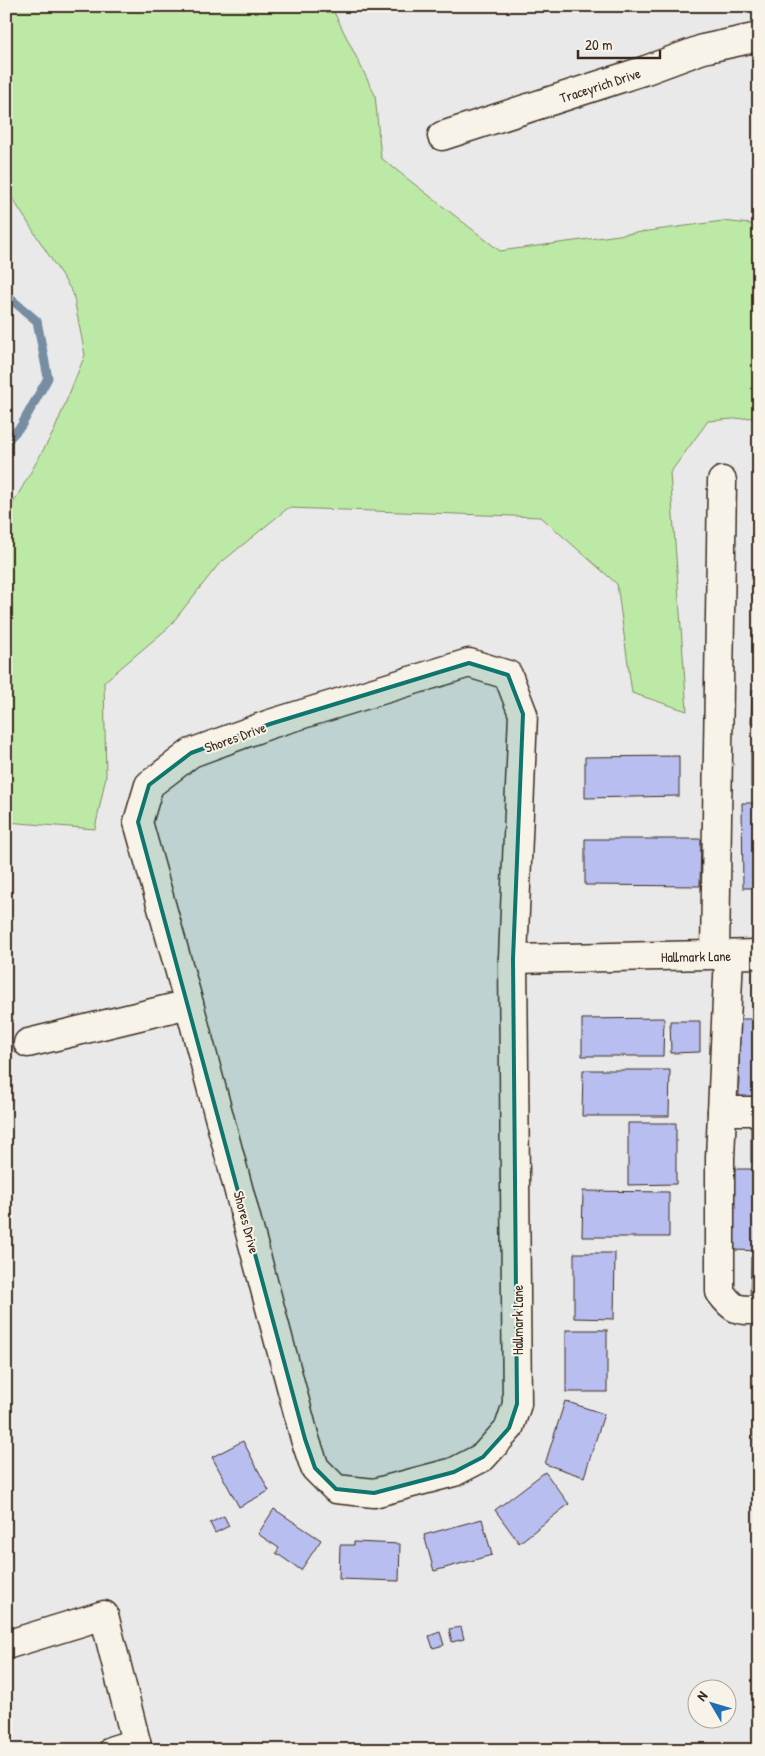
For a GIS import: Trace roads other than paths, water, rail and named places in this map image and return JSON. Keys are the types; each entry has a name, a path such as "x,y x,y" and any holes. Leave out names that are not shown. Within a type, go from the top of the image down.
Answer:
{"street":[{"name":"Traceyrich Drive","path":"442,136 646,70 703,49 759,37"},
{"path":"722,481 722,1111 720,1292 728,1303 738,1310 759,1310"},
{"name":"Shores Drive","path":"305,1439 189,1004 138,822 150,784 191,753 270,724 469,663 508,674 524,714"},
{"name":"Hallmark Lane","path":"305,1439 315,1468 336,1489 374,1493 454,1472 483,1457 508,1428 517,1404 513,959 524,714"},
{"name":"Hallmark Lane","path":"513,959 759,954"},
{"path":"28,1043 189,1004"},
{"path":"722,1111 759,1111"},
{"path":"6,1645 104,1615 129,1747"}],"waterway":[{"path":"6,295 37,321 48,378 21,426 6,442"}]}
